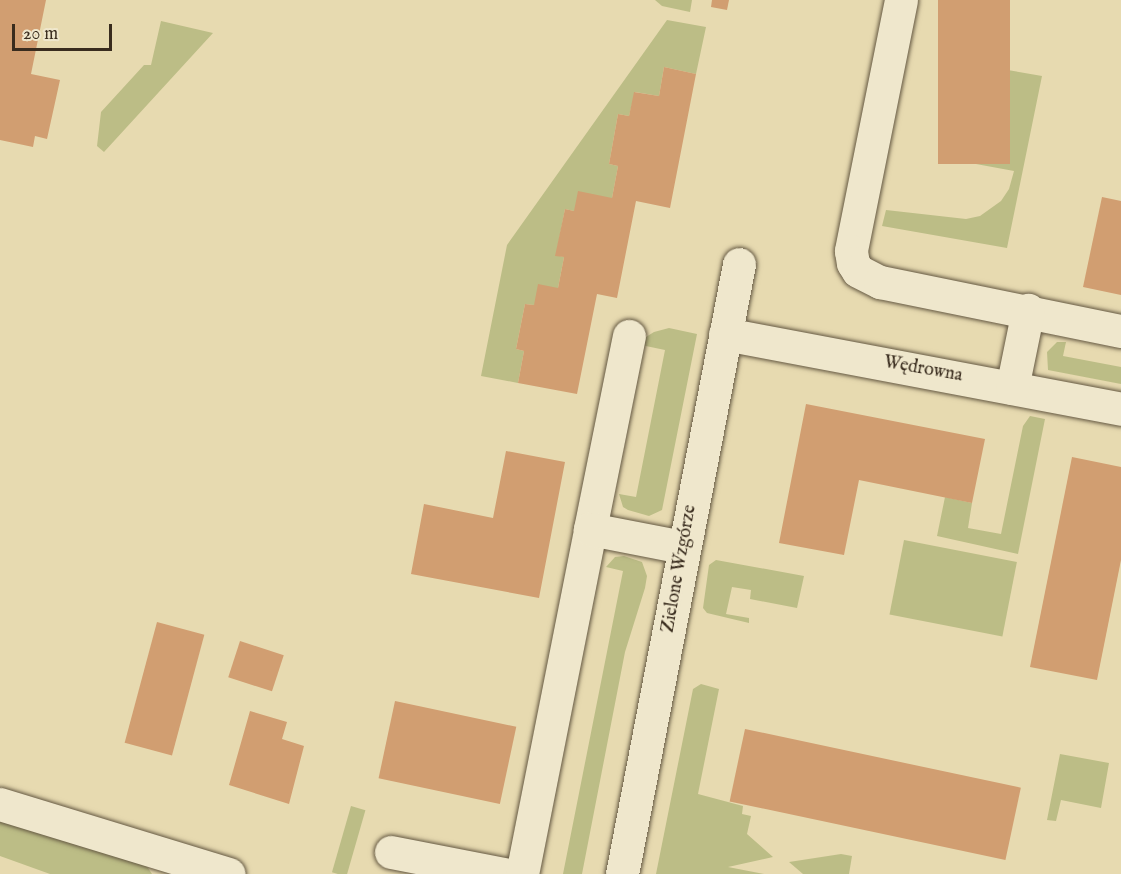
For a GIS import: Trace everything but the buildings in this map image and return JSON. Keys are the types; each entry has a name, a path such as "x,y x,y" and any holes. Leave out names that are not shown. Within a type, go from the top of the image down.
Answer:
{"street":[{"path":"901,0 851,251 853,263 858,270 880,282 1029,310 1121,331"},
{"name":"Zielone Wzgórze","path":"622,874 738,264"},
{"path":"1012,388 1029,310"},
{"name":"Wędrowna","path":"725,334 1121,409"},
{"path":"522,874 629,336"},
{"path":"591,529 683,547"},
{"path":"0,804 229,874"},
{"path":"391,852 504,874"}],"green space":[{"path":"655,0 692,0 690,12 662,6"},
{"path":"667,20 706,27 696,74 664,67 659,96 635,92 629,116 618,114 609,164 618,166 612,198 574,211 565,209 556,255 564,257 558,288 534,305 525,304 516,349 524,351 518,383 481,376 507,245"},
{"path":"161,21 213,33 104,152 97,146 101,112 144,65 151,65"},
{"path":"996,68 1042,76 1007,248 882,226 886,210 966,219 980,216 1001,201 1009,189 1014,171 976,164"},
{"path":"669,328 697,334 662,510 649,516 623,507 619,494 636,497 665,350 641,345 641,340 654,332"},
{"path":"1057,342 1066,342 1063,356 1121,367 1121,384 1048,370 1047,352"},
{"path":"1030,416 1045,419 1018,554 937,536 945,497 972,503 968,528 1001,534 1023,426"},
{"path":"904,540 1017,562 1002,637 889,615"},
{"path":"624,556 642,562 647,576 645,588 625,652 582,874 563,874 623,571 606,567 615,557"},
{"path":"716,560 804,576 797,608 750,599 751,590 732,587 726,614 749,618 749,623 707,613 703,608 709,565"},
{"path":"701,684 719,689 698,794 743,806 742,814 751,816 747,834 773,857 728,867 764,874 656,874 693,689"},
{"path":"1060,754 1109,763 1101,808 1061,800 1056,821 1047,820"},
{"path":"351,806 365,810 347,874 332,872"},
{"path":"0,819 144,862 152,874 50,874 0,856"},
{"path":"841,854 852,856 849,874 803,874 789,862"}]}
